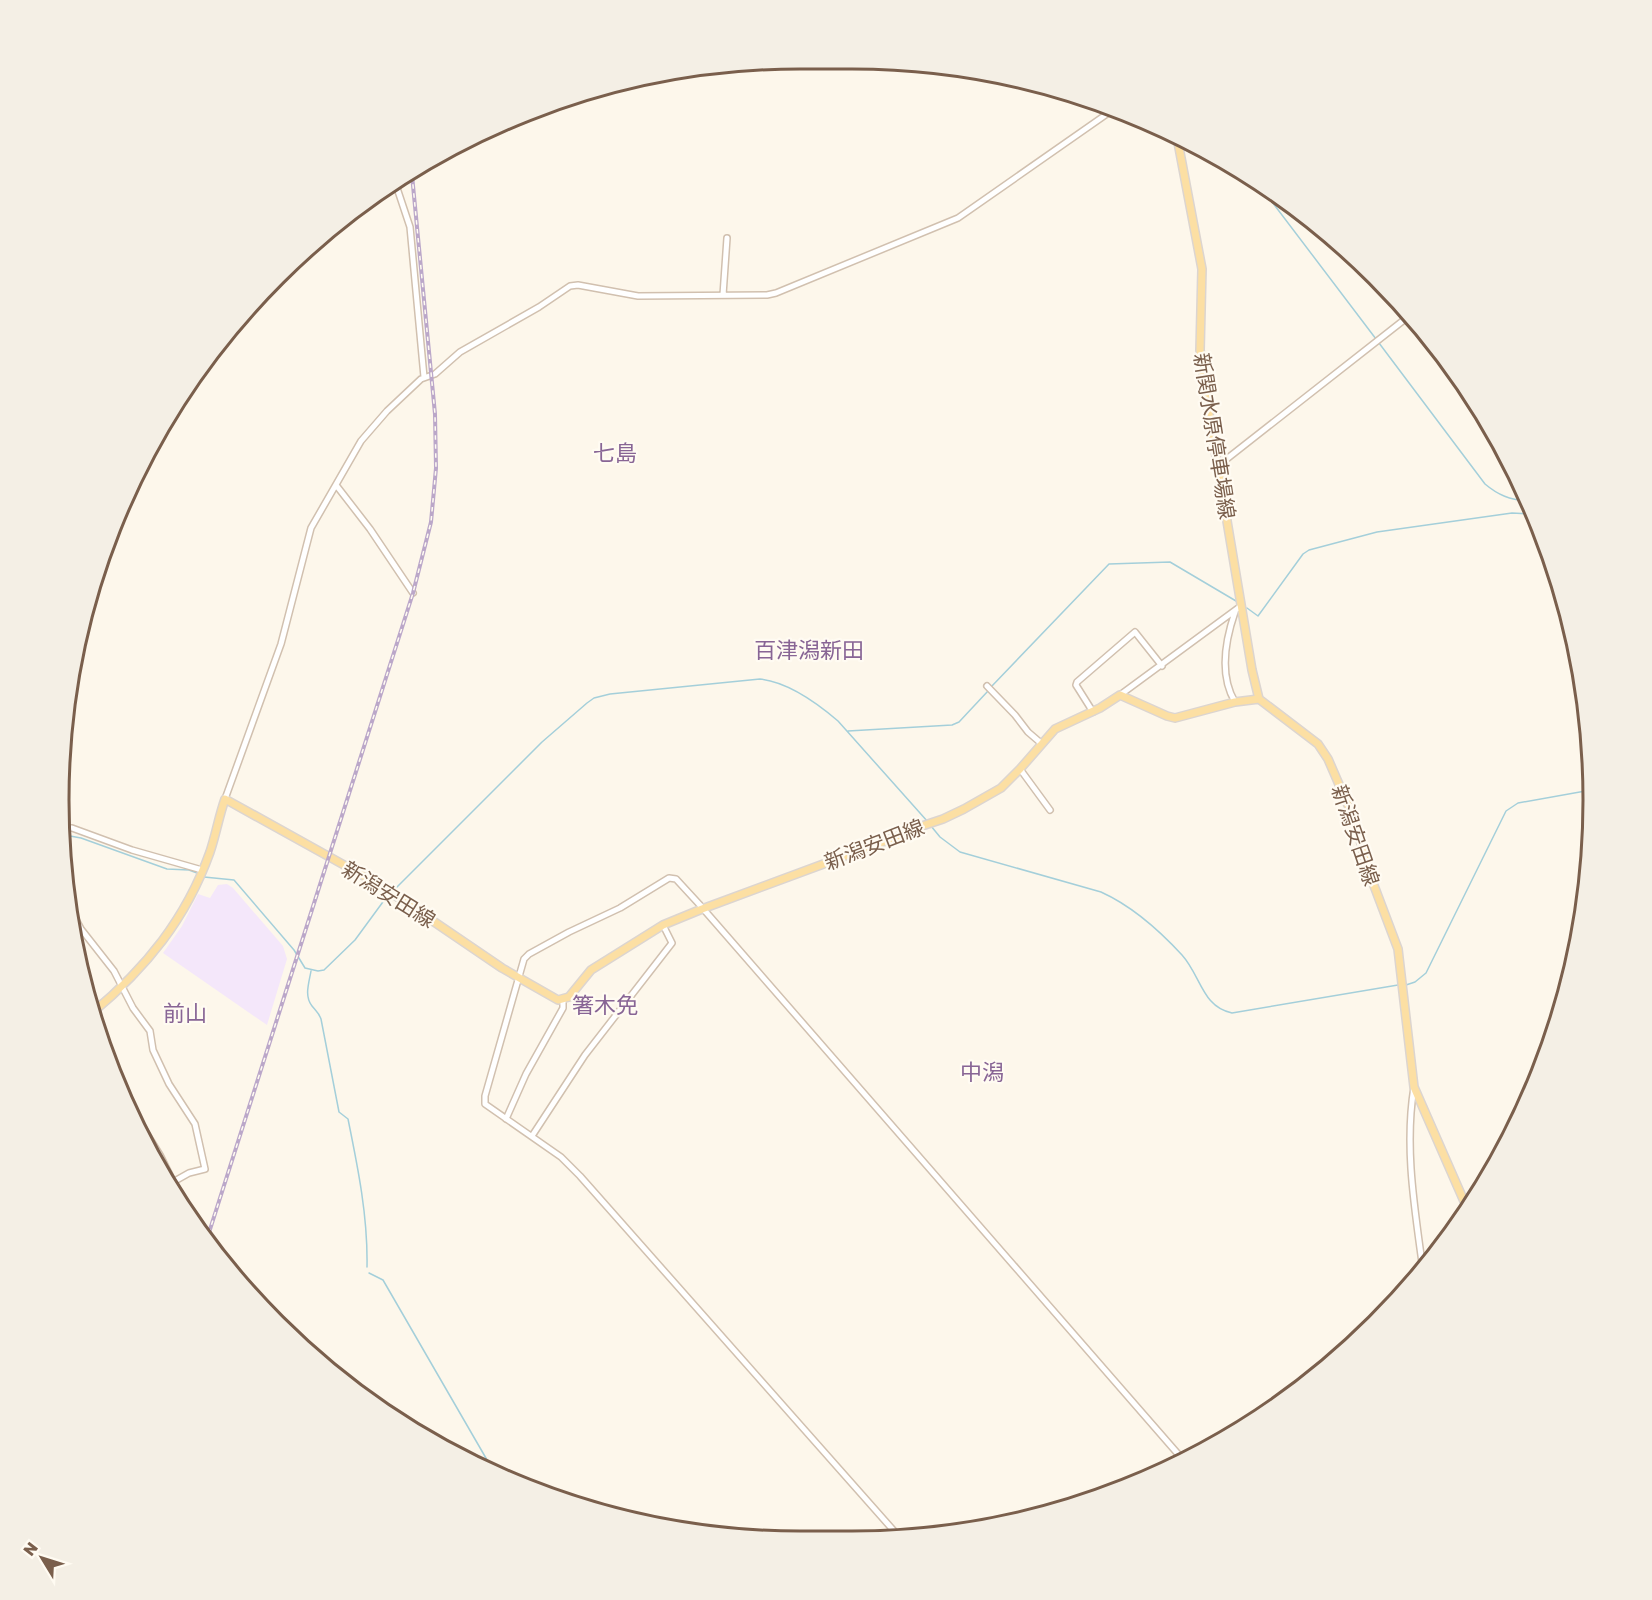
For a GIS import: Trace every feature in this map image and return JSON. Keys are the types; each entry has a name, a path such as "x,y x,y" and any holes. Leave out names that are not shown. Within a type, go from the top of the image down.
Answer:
{"main road":[{"name":"新関水原停車場線","path":"1179,146 1202,269 1200,350 1205,390 1219,465 1239,608 1259,699"},
{"path":"1120,695 1175,718 1235,702 1259,699"},
{"name":"新潟安田線","path":"225,799 388,890 519,977 558,1000 563,1000 569,997 591,970 663,925 943,819 993,792 1020,769 1055,729 1093,712 1120,695"},
{"name":"新潟安田線","path":"1259,699 1310,736 1328,759 1354,819 1370,875 1394,934 1403,986 1414,1088 1464,1199"},
{"path":"99,1006 148,960 162,943 197,881 210,852 225,799"}],"street":[{"path":"225,799 281,644 311,528 361,441 377,421 424,377 435,374 460,352 537,309 570,286 578,285 638,296 767,295 776,293 958,218 1105,115"},
{"path":"398,190 410,227 424,377"},
{"path":"723,295 727,237"},
{"path":"1219,465 1404,320"},
{"path":"336,485 370,529 413,593"},
{"path":"1120,695 1239,608"},
{"path":"1235,702 1227,688 1225,670 1230,627 1239,608"},
{"path":"1093,712 1076,685 1077,682 1135,632 1162,666"},
{"path":"989,688 1028,732 1042,744"},
{"path":"1020,769 1050,810"},
{"path":"70,828 132,850 202,870"},
{"path":"893,1529 580,1176 561,1157 485,1104 485,1096 524,959 569,932 620,908 669,878 676,879 1178,1454"},
{"path":"532,1136 585,1055 672,942 663,925"},
{"path":"81,928 114,971 133,1008 150,1031 153,1050 169,1084 195,1124 205,1169 189,1173 176,1181"},
{"path":"506,1119 526,1074 563,1008 563,1000"},
{"path":"1414,1088 1410,1147 1421,1258"}],"shaded area":[{"path":"227,884 283,946 287,959 267,1025 163,953 182,926 198,894 210,898 218,885"}],"waterway":[{"path":"1272,202 1376,339"},
{"path":"1379,343 1485,484 1505,496 1518,499"},
{"path":"1247,608 1258,616 1303,554 1309,550 1377,532 1512,513 1524,514"},
{"path":"991,687 1109,564 1170,562 1236,601"},
{"path":"394,890 542,742 594,698 610,694 760,679 781,684 821,707 838,721 928,822"},
{"path":"848,731 952,725 959,722 988,691"},
{"path":"1406,985 1415,982 1426,973 1506,811 1518,803 1583,791"},
{"path":"931,826 940,837 960,852 1101,892 1124,904 1182,955 1208,998 1222,1010 1232,1013 1398,985"},
{"path":"71,836 167,869 189,870 197,873"},
{"path":"204,877 234,880 294,950 305,968 318,971 324,970 355,940 388,895"},
{"path":"311,971 308,998 321,1019 339,1112 348,1119 362,1193 367,1267"},
{"path":"369,1273 383,1280 487,1461"}],"railway":[{"path":"210,1231 413,593 431,522 436,468 435,414 413,180"}],"district":[{"name":"七島","path":"615,452"},
{"name":"百津潟新田","path":"809,649"},
{"name":"箸木免","path":"605,1004"},
{"name":"前山","path":"185,1012"},
{"name":"中潟","path":"982,1071"}]}
